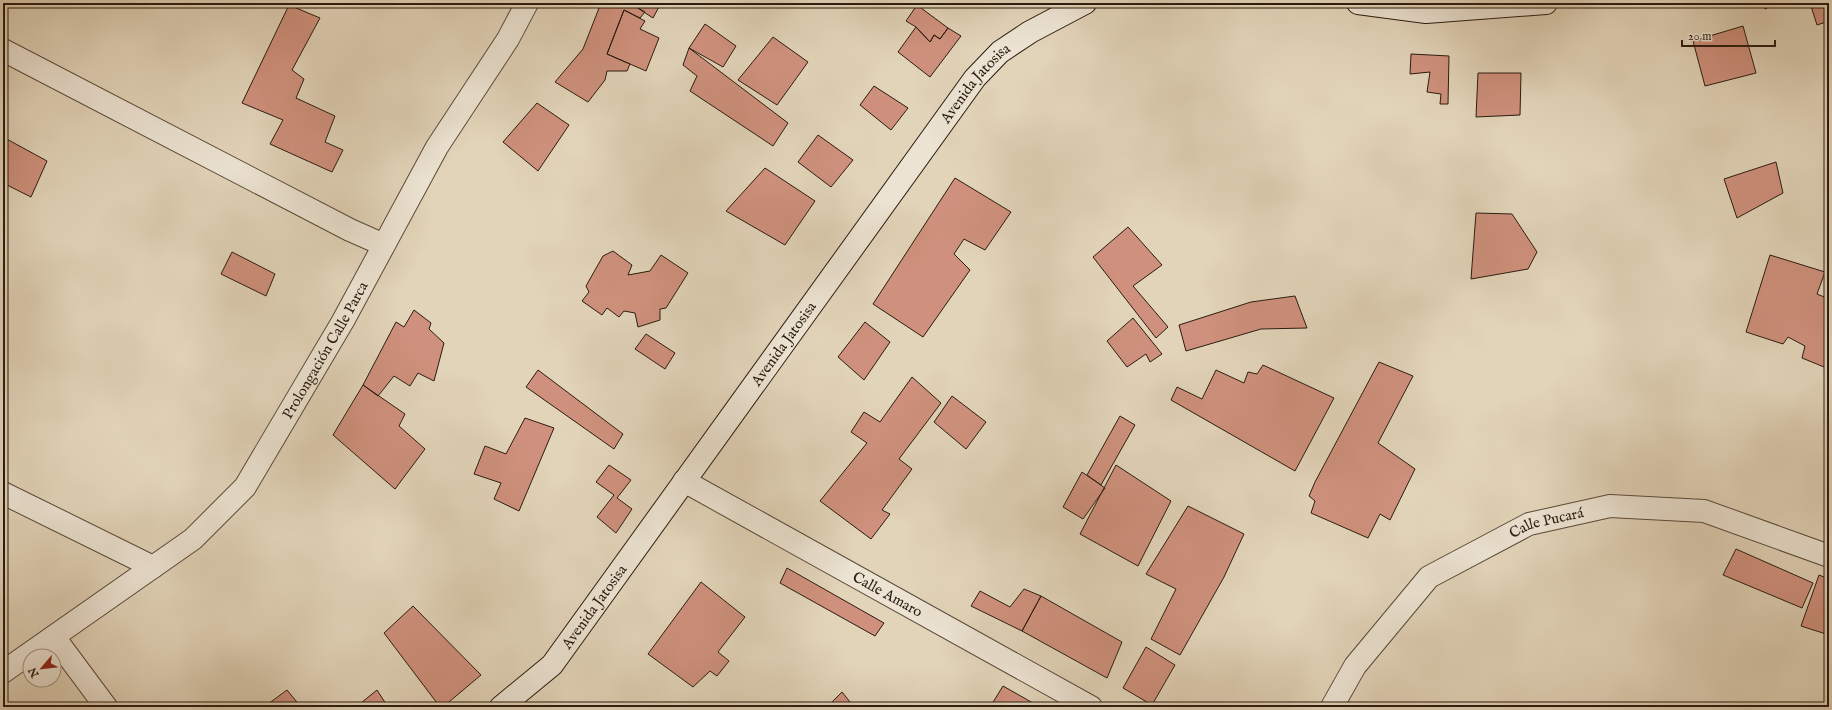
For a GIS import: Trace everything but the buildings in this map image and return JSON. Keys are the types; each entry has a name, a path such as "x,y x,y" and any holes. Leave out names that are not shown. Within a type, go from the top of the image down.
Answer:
{"street":[{"name":"Prolongación Calle Parca","path":"3,672 193,539 245,487 343,321 436,147 508,39 527,3"},
{"name":"Avenida Jatosisa","path":"501,707 552,665 975,78 1000,52 1030,32 1085,3"},
{"path":"1358,3 1426,12 1546,3"},
{"path":"3,50 350,230 384,245"},
{"name":"Calle Amaro","path":"684,481 1091,707"},
{"path":"3,494 153,567"},
{"name":"Calle Pucará","path":"1332,707 1355,666 1429,578 1529,524 1610,506 1704,511 1829,556"},
{"path":"54,637 106,707"}]}
